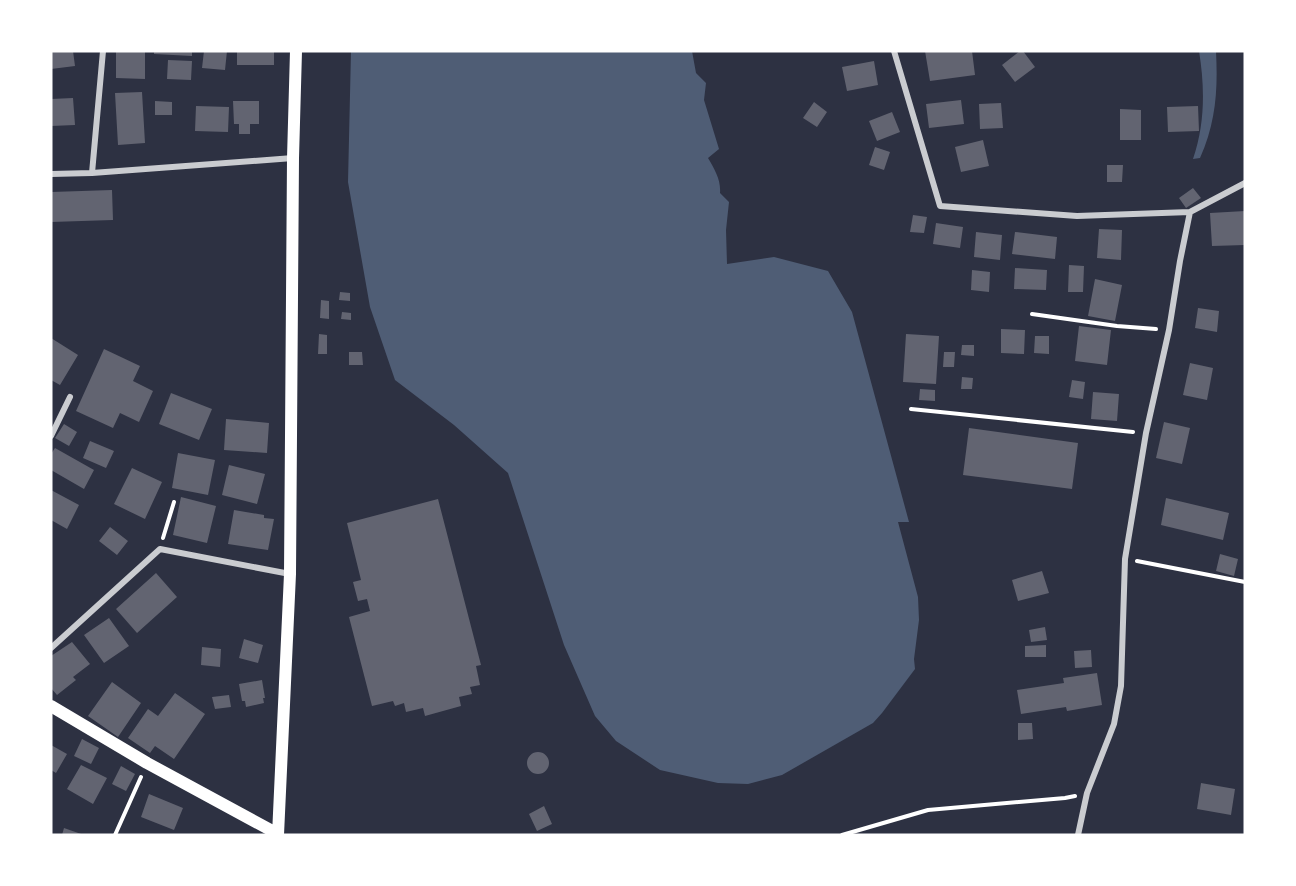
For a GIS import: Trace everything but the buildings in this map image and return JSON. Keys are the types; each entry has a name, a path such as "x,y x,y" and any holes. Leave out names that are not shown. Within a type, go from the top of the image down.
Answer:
{"main road":[{"path":"51,706 147,763 278,834 290,574 296,51"}],"street":[{"path":"92,173 103,51"},
{"path":"894,51 940,206 1077,216 1190,212 1245,183"},
{"path":"51,174 293,158"},
{"path":"1078,835 1087,793 1114,724 1121,686 1125,559 1146,433 1169,330 1190,212"},
{"path":"51,436 70,397"},
{"path":"51,648 160,549 290,574"}],"path":[{"path":"1032,314 1117,326 1169,330"},
{"path":"911,409 1146,433"},
{"path":"160,549 174,502"},
{"path":"1125,559 1245,582"},
{"path":"115,835 147,763"},
{"path":"842,835 928,810 1065,798 1087,793"}],"water":[{"path":"351,51 692,51 696,73 706,83 704,100 719,149 708,158 718,179 720,193 729,202 726,230 727,264 774,257 828,271 852,312 909,522 898,522 918,597 919,620 914,659 915,669 873,723 782,775 748,784 718,783 660,770 616,741 595,716 564,645 508,473 454,425 395,380 370,307 348,182"},
{"path":"1199,51 1216,51 1217,79 1210,132 1200,158 1193,159 1200,133 1203,106"}]}
